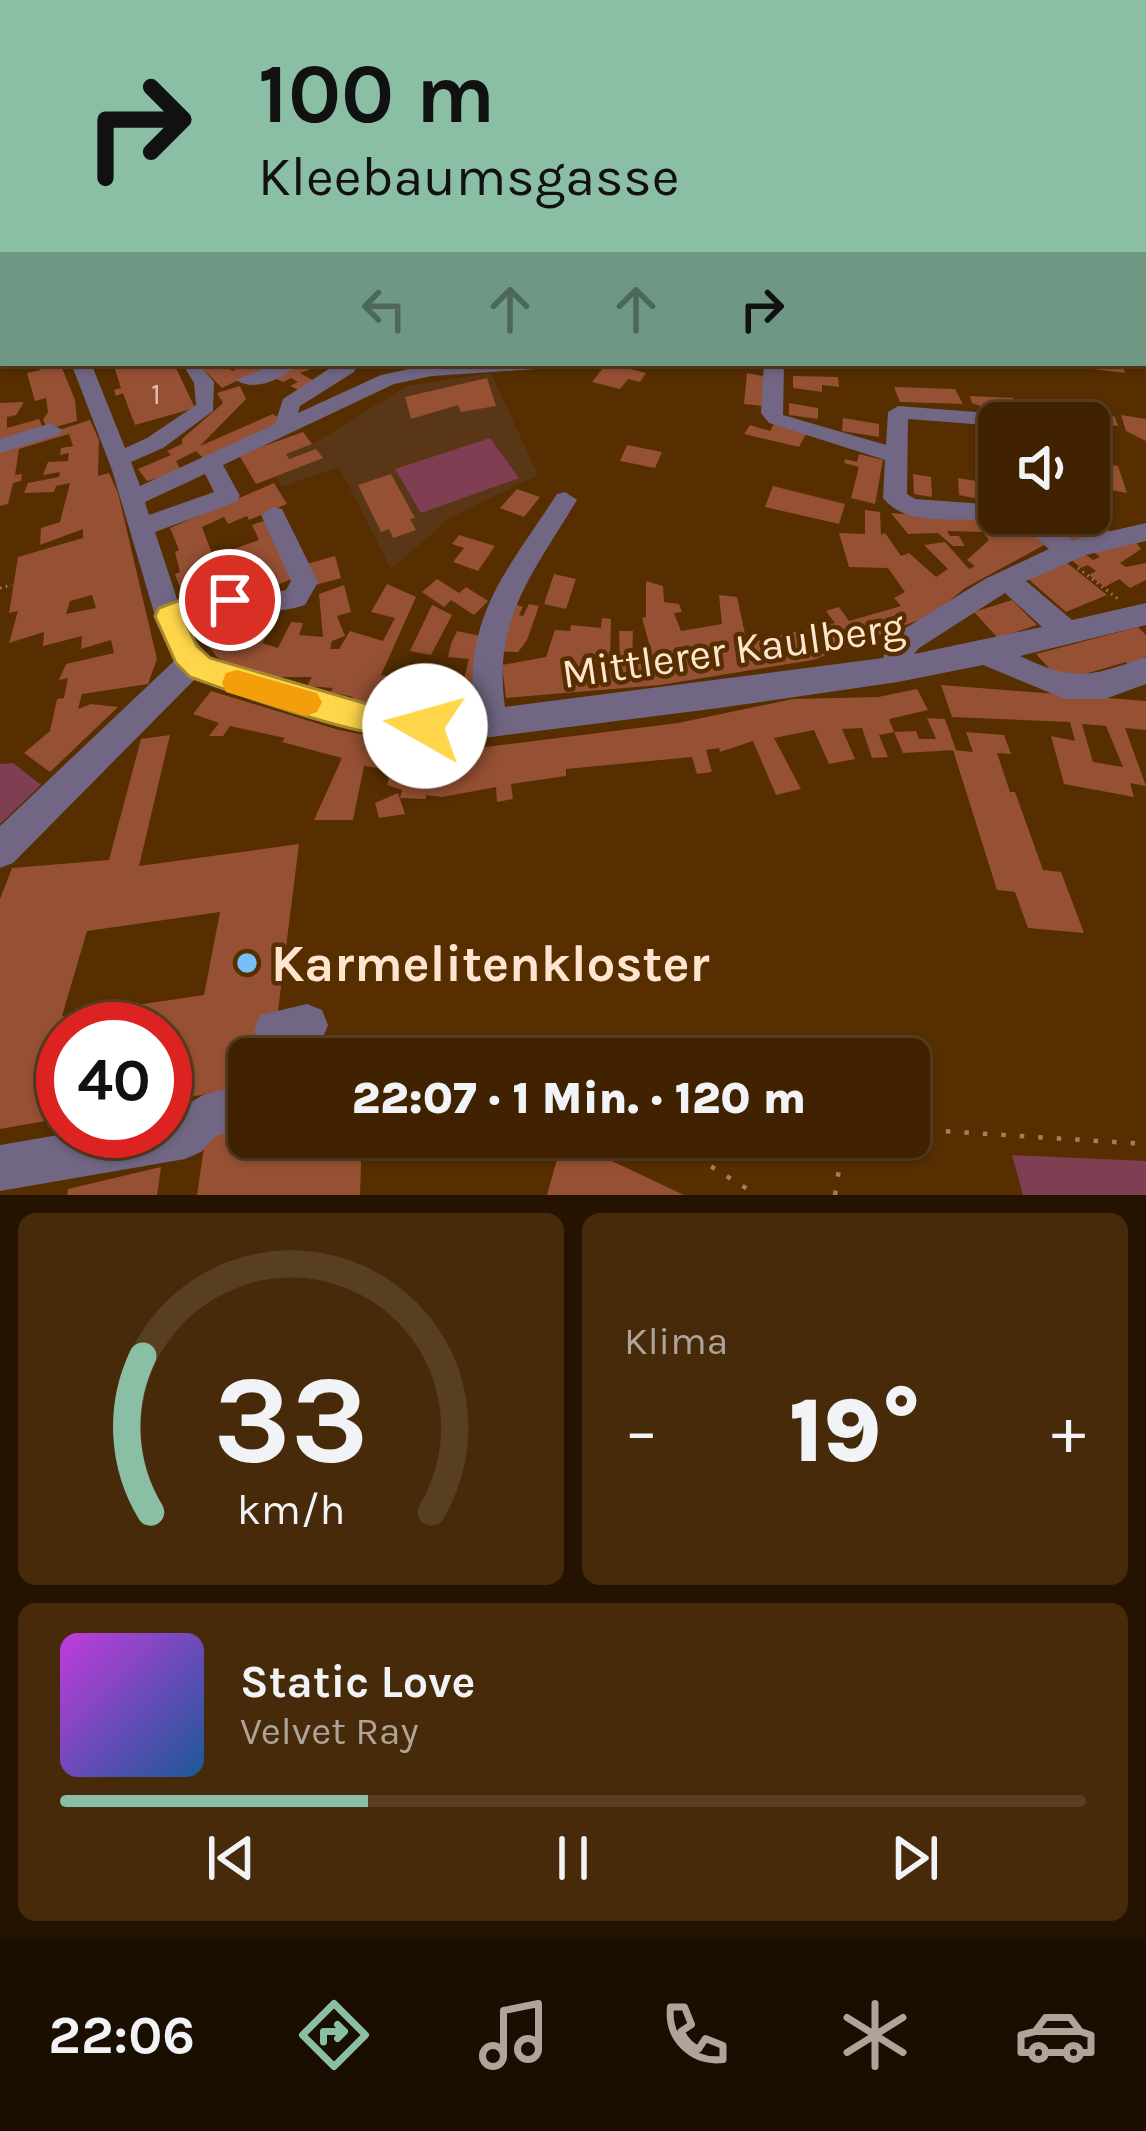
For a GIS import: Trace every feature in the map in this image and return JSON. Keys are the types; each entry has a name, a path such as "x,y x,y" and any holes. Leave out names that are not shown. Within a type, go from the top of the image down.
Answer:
{"street":[{"path":"83,366 129,454"},
{"path":"129,454 206,407 216,392 190,366"},
{"path":"283,366 255,379 298,397"},
{"path":"288,425 288,406 347,366"},
{"path":"132,499 388,379 478,366"},
{"path":"774,366 771,413 776,418 897,456"},
{"path":"978,418 898,412 894,492 901,503 978,511"},
{"path":"0,850 193,662 169,616 140,528 132,499 125,428"},
{"path":"0,446 51,430"},
{"path":"140,528 228,496 211,464"},
{"path":"490,723 486,654 490,636 565,500"},
{"path":"169,616 219,599 272,604 295,598 305,582 273,515"},
{"path":"898,670 898,652 909,640 1061,550 1146,532"},
{"path":"1044,534 1061,550"},
{"path":"1008,580 1075,628"},
{"name":"Mittlerer Kaulberg","path":"193,662 229,680 391,724 490,723 898,670 1138,611"},
{"path":"986,652 1038,682 1069,686 1121,683 1146,669"},
{"path":"0,1168 185,1136 203,1117 228,1110"}],"path":[{"path":"1061,550 1138,611"},
{"path":"0,589 12,585"},
{"path":"930,1130 1146,1144"},
{"path":"698,1158 757,1195"},
{"path":"836,1195 841,1158"}],"shaded area":[{"path":"491,373 538,475 450,518 391,569 339,467 281,487 276,477 256,484 239,455 303,432 313,444 407,386"},
{"path":"490,438 519,478 421,513 395,469"},
{"path":"13,763 41,785 0,824 0,764"},
{"path":"1012,1155 1146,1161 1146,1195 1023,1195"}],"building":[{"path":"39,366 61,366 75,400 77,421 48,429 43,420 48,412 46,398 35,401 27,373 40,370"},
{"path":"114,366 181,366 176,368 195,408 135,425 123,393 116,396 114,390 121,388"},
{"path":"200,366 227,366 232,371 268,366 222,388"},
{"path":"298,366 319,366 300,373 316,382 301,391 290,386 298,382 291,378 283,382 274,378"},
{"path":"605,366 646,373 640,382 628,379 620,389 592,382"},
{"path":"1122,366 1125,373 1076,367"},
{"path":"747,373 763,376 764,406 744,404"},
{"path":"793,376 838,377 839,387 822,385 822,392 793,388"},
{"path":"487,378 496,406 461,412 458,405 411,419 405,397"},
{"path":"240,386 246,399 200,446 273,414 284,422 206,461 196,451 176,461 182,472 147,481 138,469 171,455 167,451 182,444 223,403 217,393"},
{"path":"894,387 955,389 963,404 900,402"},
{"path":"970,396 1013,398 1015,402 978,405"},
{"path":"24,402 16,415 7,417 7,428 39,419 44,430 0,445 0,403"},
{"path":"789,403 818,408 818,419 789,415"},
{"path":"1121,415 1146,419 1146,441 1126,431"},
{"path":"843,418 879,424 879,437 842,431"},
{"path":"90,420 99,440 98,476 109,473 118,493 157,659 148,684 82,694 78,709 91,704 118,707 50,772 24,753 50,731 57,699 64,698 68,678 59,680 66,664 114,653 111,640 81,649 82,636 43,646 44,632 9,643 18,611 9,613 18,557 83,538 83,529 40,545 41,528 60,522 70,483 56,486 54,492 24,493 28,483 59,477 60,472 43,475 48,462 68,461 69,453 60,455 61,448 73,446 69,434 19,449 15,475 22,474 21,481 13,483 8,504 0,506 0,449","holes":["92,595 96,608 66,614 70,601"]},
{"path":"774,424 806,434 799,447 744,434 750,425 770,431"},
{"path":"303,432 312,444 286,454 289,459 316,449 323,458 256,484 239,455"},
{"path":"627,445 662,452 655,468 620,461"},
{"path":"859,454 883,460 875,504 851,498 859,467 844,463 845,459 857,462"},
{"path":"1110,465 1118,466 1127,493 1110,490"},
{"path":"391,474 415,518 410,519 416,530 393,538 389,529 381,532 358,485"},
{"path":"913,474 931,477 932,497 914,494"},
{"path":"958,478 976,481 978,499 959,495"},
{"path":"274,483 287,504 249,520 247,516 228,524 224,517 202,527 224,586 186,603 175,574 180,572 175,552 179,550 170,528"},
{"path":"773,486 845,504 839,524 765,507"},
{"path":"517,489 540,497 524,517 500,508"},
{"path":"865,510 880,512 881,535 885,533 901,556 909,553 936,577 948,569 924,545 945,542 969,569 975,566 967,560 989,540 984,534 1032,534 1046,544 965,588 932,615 813,660 660,685 506,698 502,665 546,657 555,630 570,631 571,625 601,628 602,618 611,619 610,668 620,667 619,631 633,631 632,665 654,662 642,618 646,617 646,581 663,586 664,602 679,604 682,612 674,613 681,631 722,624 719,595 737,597 747,643 835,623 826,611 839,607 849,621 901,606 894,598 905,592 888,568 849,567 839,533 865,534"},
{"path":"891,513 978,519 978,532 947,531 959,536 965,546 953,546 938,533 908,534"},
{"path":"264,521 292,579 254,594 234,549 259,540 252,525"},
{"path":"1058,534 1105,534 1064,541"},
{"path":"459,535 495,546 478,571 453,562 464,548 452,544"},
{"path":"1135,541 1141,549 1120,563 1126,567 1146,563 1146,580 1130,588 1119,579 1105,587 1089,575 1096,571 1088,565 1081,568 1068,557 1081,551 1093,560 1100,557 1091,550"},
{"path":"335,556 341,578 312,586 307,564"},
{"path":"1061,558 1107,595 1066,612 1027,578"},
{"path":"554,574 576,579 566,609 544,604"},
{"path":"437,579 459,593 466,587 488,601 474,615 451,600 444,607 422,592"},
{"path":"387,584 416,597 381,675 427,684 464,679 469,659 448,657 451,644 457,631 481,636 479,706 425,710 350,702 353,697 331,692 333,688 307,686 312,677 265,677 233,668 216,656 187,616 217,604 225,616 231,611 247,620 240,628 268,634 262,643 278,648 291,622 303,623 299,635 323,637 319,594 344,585 351,612 337,616 345,636 332,641 330,649 339,649 350,631 383,641 395,618 371,612"},
{"path":"1012,600 1037,625 998,638 974,612"},
{"path":"510,603 523,607 519,615 523,616 529,604 539,606 527,640 518,652 489,651"},
{"path":"432,605 452,615 431,655 410,651"},
{"path":"1138,627 1146,635 1146,656 1131,668 1126,662 1061,681 1036,654"},
{"path":"941,685 1146,701 1146,730 1125,728 1146,786 1130,783 1134,797 1064,784 1051,736 1075,741 1070,722 952,717","holes":["1082,724 1106,726 1123,767 1093,762"]},
{"path":"917,689 928,710 889,719 894,732 879,735 888,757 872,758 862,728 842,729 855,759 829,764 814,730 774,738 801,789 776,795 753,741 720,752 719,748 706,750 712,772 697,774 692,757 566,769 566,776 511,784 513,799 497,802 496,787 442,797 426,795 426,799 400,798 402,790 387,785 391,770 364,766 353,820 314,820 342,758 230,726 223,736 209,736 219,723 193,714 211,691 339,730 454,751 678,723 793,699 878,697"},
{"path":"927,718 945,719 956,750 903,753 894,732 916,731 919,739 936,739"},
{"path":"966,732 1004,735 1011,754 997,753 1010,792 1015,792 1043,870 1061,872 1084,933 1028,928 1015,892 997,890 953,750 973,752"},
{"path":"170,735 139,866 299,844 275,1038 228,1038 228,1090 192,1096 192,1002 157,1002 204,995 220,912 87,931 66,1002 36,1002 36,1123 0,1129 0,899 12,868 109,860 141,739"},
{"path":"398,793 405,814 379,818 375,803"},
{"path":"228,1130 228,1158 361,1158 360,1195 197,1195 206,1134"},
{"path":"557,1158 605,1158 684,1195 547,1195"},
{"path":"161,1167 157,1195 67,1195 68,1189"}],"slow traffic":[{"path":"237,683 306,702"}],"place":[{"name":"Karmelitenkloster","path":"247,963"}],"route":[{"path":"230,600 205,602 169,616 187,655 200,668 377,721 425,726"}]}
